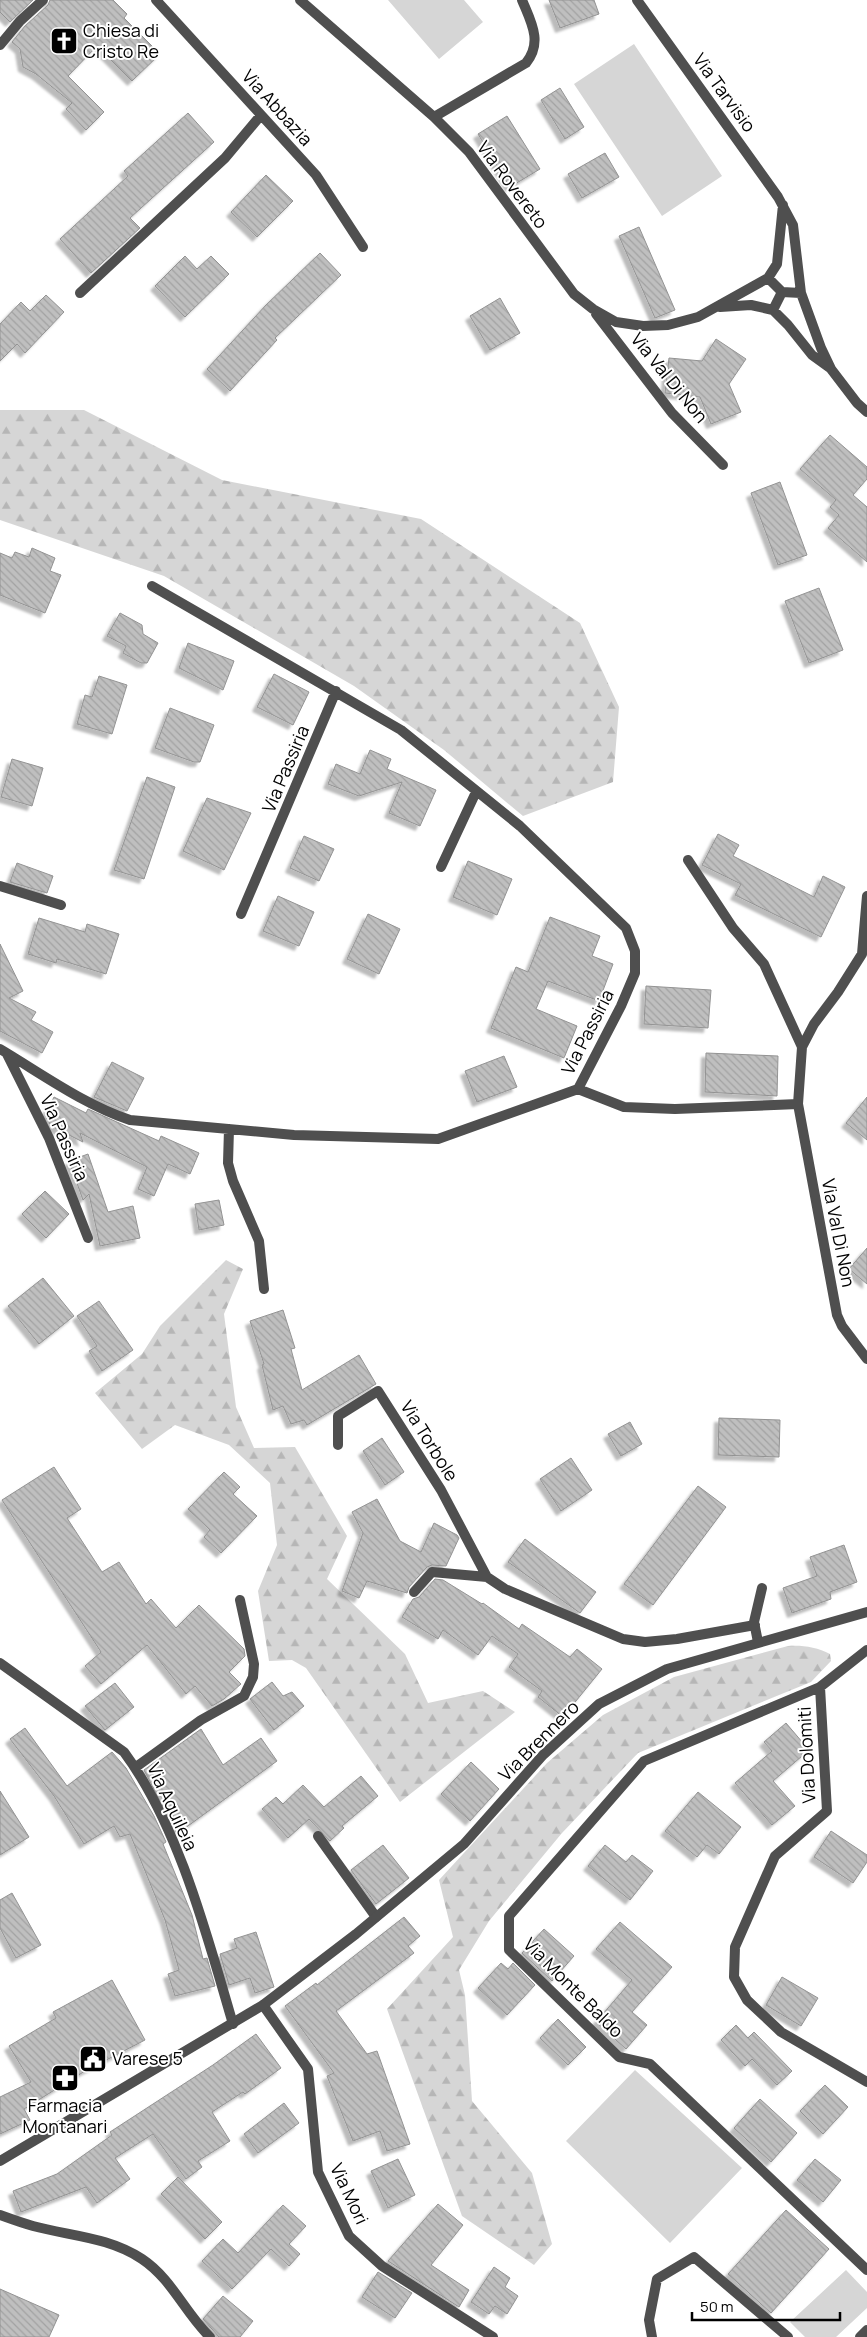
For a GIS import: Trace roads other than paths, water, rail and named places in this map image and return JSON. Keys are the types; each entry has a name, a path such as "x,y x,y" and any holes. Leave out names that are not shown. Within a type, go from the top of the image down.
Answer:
{"street":[{"path":"1,42 43,0"},
{"name":"Via Abbazia","path":"156,0 316,175 363,247"},
{"name":"Via Rovereto","path":"300,0 434,117 469,152 574,294 593,309 616,322 643,326 668,325 698,317 768,278"},
{"path":"434,117 526,63 533,55 536,40 522,0"},
{"name":"Via Tarvisio","path":"637,0 783,205 793,225 801,293"},
{"path":"80,293 225,158 261,115"},
{"path":"783,205 777,264 768,278 782,292 801,293 821,348 831,369 857,403 867,412"},
{"path":"782,292 773,310 812,355 831,369"},
{"name":"Via Rovereto","path":"717,307 751,305 773,310"},
{"name":"Via Val Di Non","path":"593,309 672,413 723,465"},
{"name":"Via Passiria","path":"3,1051 55,1082 130,1120 294,1135 438,1139 578,1089 636,973 636,951 626,928 520,826 401,730 152,586"},
{"name":"Via Passiria","path":"241,914 336,691"},
{"path":"441,867 476,792"},
{"name":"Via Val Di Non","path":"688,860 734,928 764,964 802,1046"},
{"path":"0,886 61,905"},
{"name":"Via Val Di Non","path":"867,896 862,954 838,992 814,1024 802,1046 798,1104 837,1315 842,1326 867,1359"},
{"name":"Via Passiria","path":"3,1051 49,1138 88,1238"},
{"path":"578,1089 624,1107 675,1109 798,1104"},
{"path":"229,1129 228,1163 232,1182 259,1241 264,1290"},
{"name":"Via Torbole","path":"338,1445 338,1416 378,1391 441,1490 487,1577 505,1590 623,1639 645,1642 670,1640 755,1625"},
{"name":"Via Torbole","path":"414,1592 432,1572 487,1577"},
{"path":"758,1642 755,1625 762,1588"},
{"path":"136,1767 201,1720 244,1696 253,1677 254,1664 240,1600"},
{"name":"Via Brennero","path":"0,2161 263,2005 376,1917 464,1844 543,1755 599,1704 667,1669 867,1612"},
{"name":"Via Dolomiti","path":"867,1650 820,1687 827,1811 776,1856 735,1947 734,1977 747,2000 781,2032 867,2082"},
{"name":"Via Aquileia","path":"0,1663 124,1752 136,1767 165,1824 197,1905 232,2024"},
{"name":"Via Monte Baldo","path":"820,1687 644,1761 509,1916 509,1950 619,2057 650,2064 867,2270"},
{"path":"318,1836 376,1917"},
{"name":"Via Mori","path":"263,2005 308,2069 318,2172 349,2236 382,2266 493,2337"},
{"path":"0,2215 32,2226 109,2242 143,2259 174,2289 198,2325 210,2337"},
{"path":"652,2337 650,2320 657,2279 694,2257 788,2337"},
{"path":"860,2337 867,2330"}],"place":[{"name":"Chiesa di Cristo Re","path":"64,41"},
{"name":"Varese 5","path":"93,2059"},
{"name":"Farmacia Montanari","path":"65,2078"}]}
